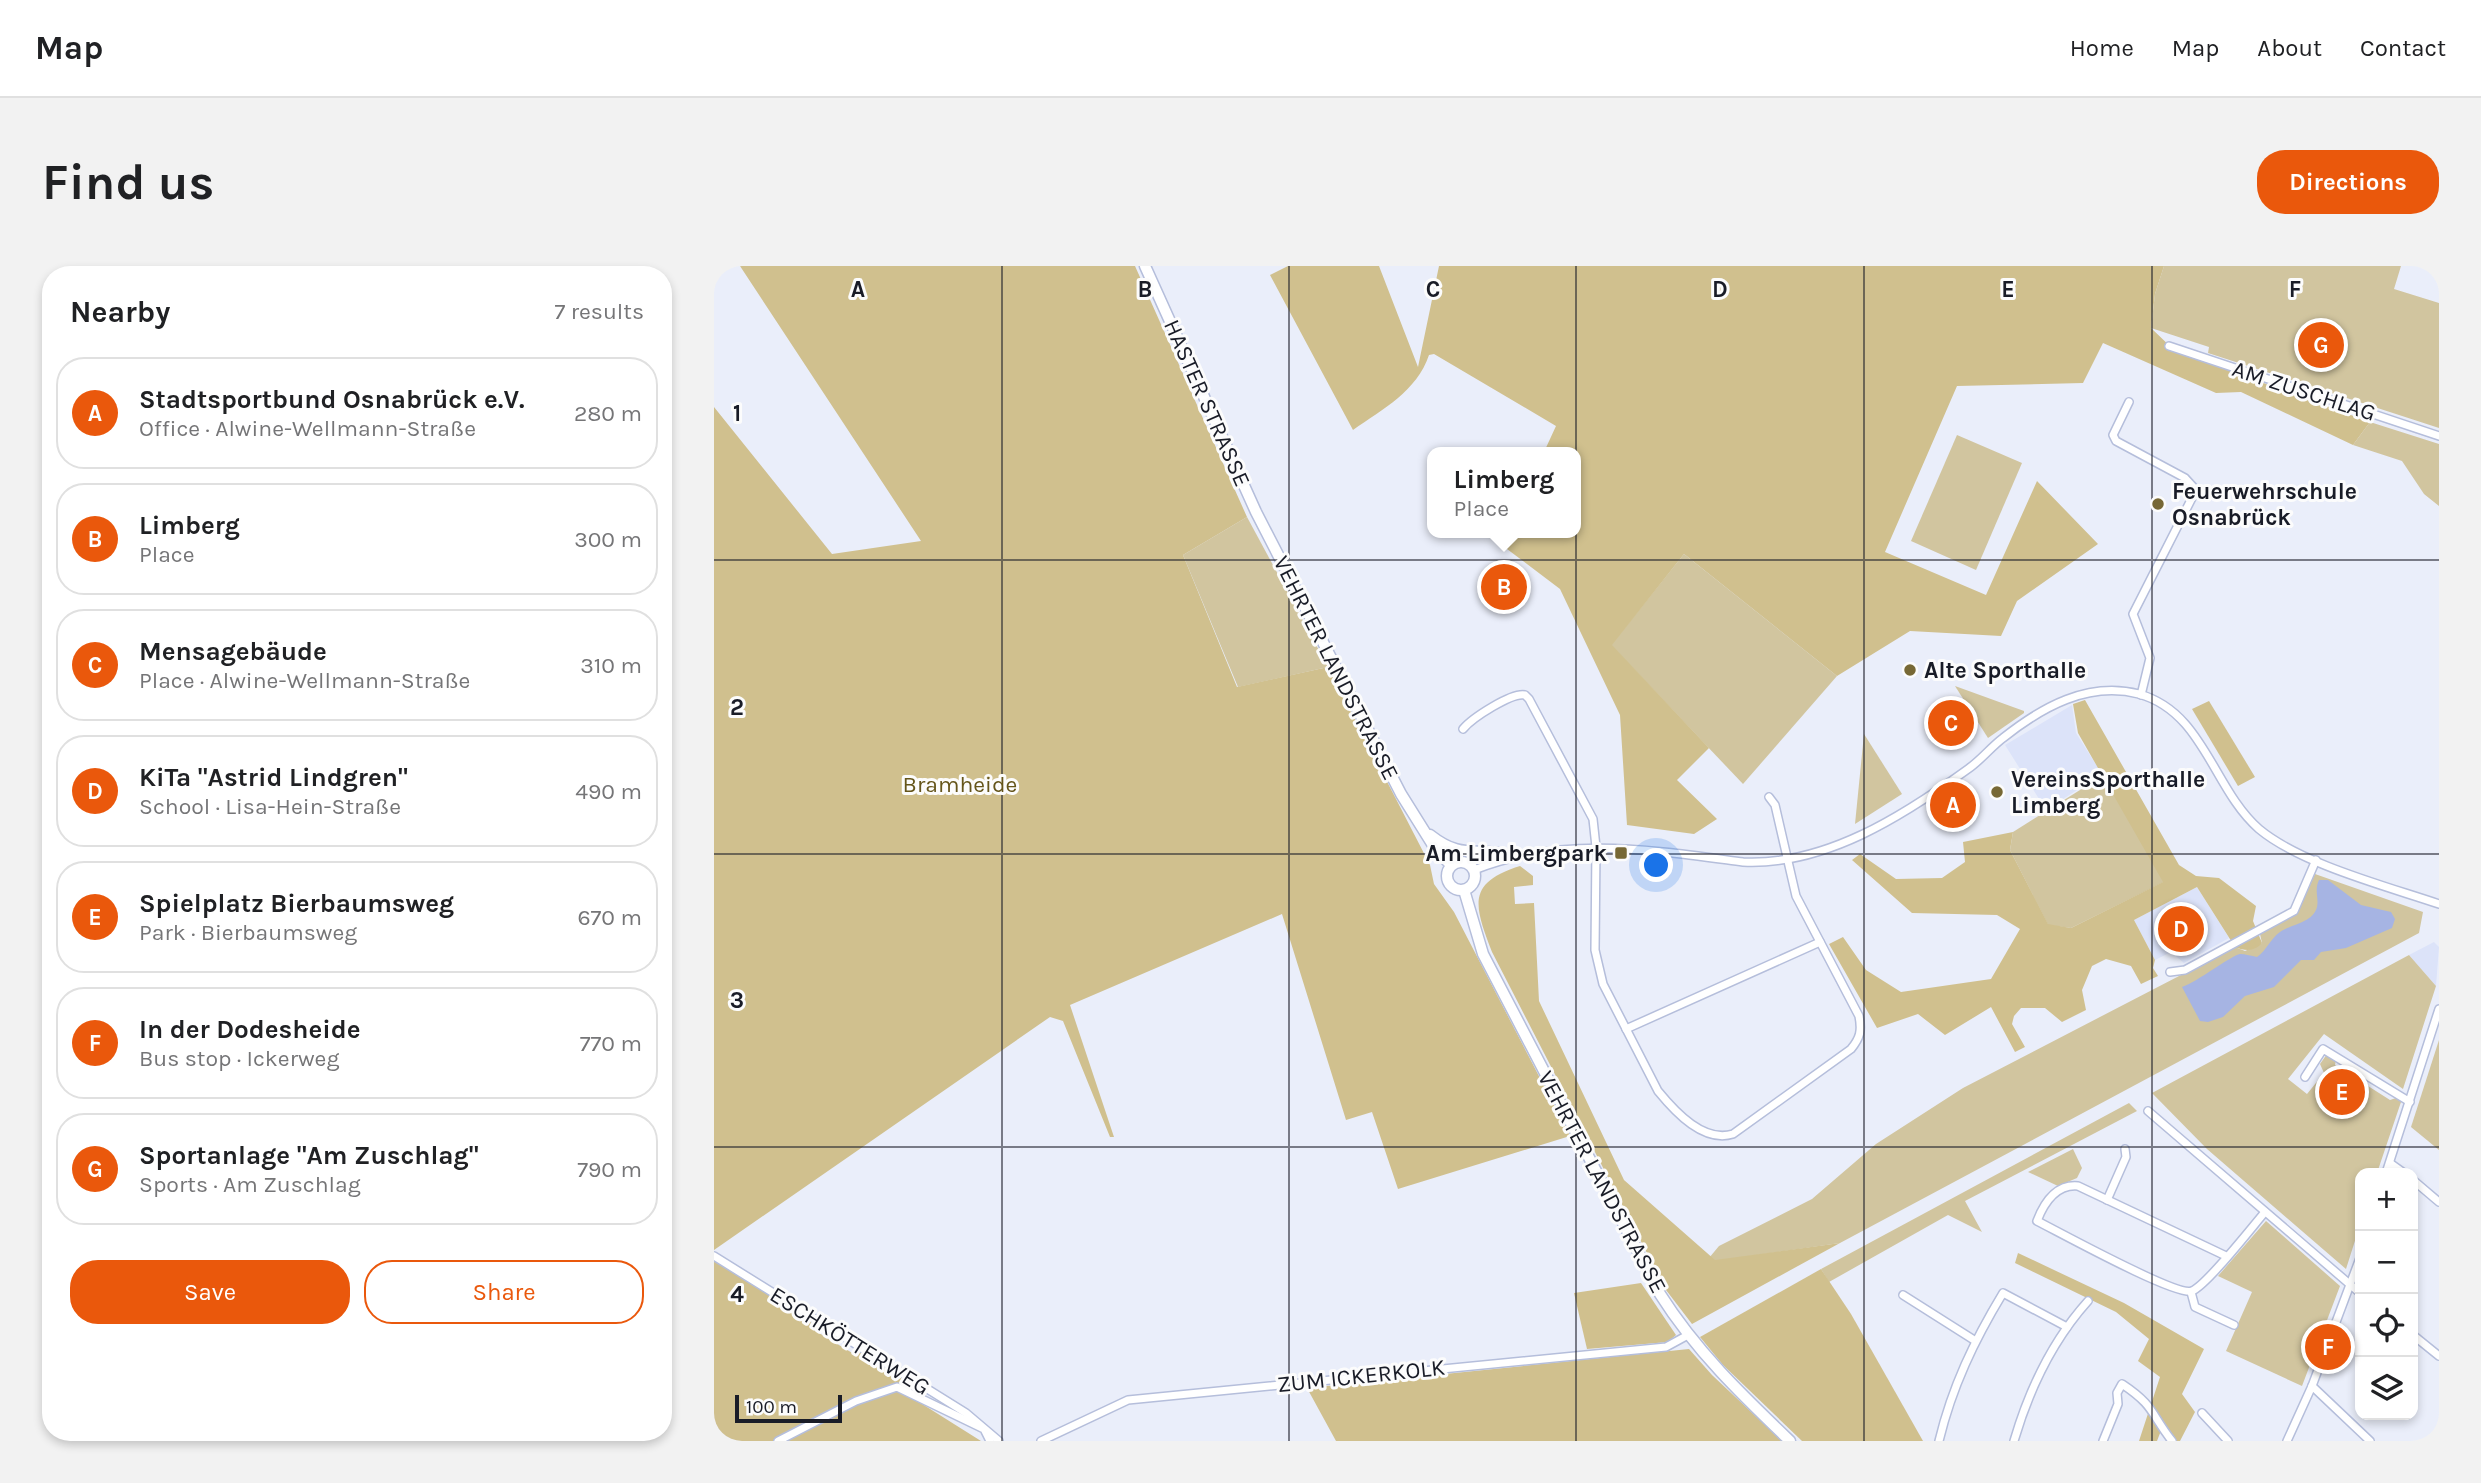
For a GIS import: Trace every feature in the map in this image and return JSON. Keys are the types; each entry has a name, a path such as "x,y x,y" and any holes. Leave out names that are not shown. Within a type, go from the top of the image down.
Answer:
{"main road":[{"name":"HASTER STRASSE","path":"1146,266 1254,500"},
{"name":"VEHRTER LANDSTRASSE","path":"1254,500 1423,831 1451,865"},
{"path":"1423,831 1451,849 1472,854 1497,852 1512,856"},
{"path":"1465,862 1474,870 1474,882 1464,890 1449,885 1446,873 1451,865 1465,862"},
{"name":"VEHRTER LANDSTRASSE","path":"1464,890 1470,918 1492,972 1656,1287 1688,1335 1719,1372 1790,1441"}],"street":[{"name":"AM ZUSCHLAG","path":"2169,346 2439,436"},
{"path":"2129,402 2113,435 2116,441 2185,478 2196,490 2133,614 2150,658 2141,695"},
{"path":"1474,870 1512,856 1596,847 1742,862 1788,860 1839,844 1882,823 1968,769 2004,737 2068,698 2102,690 2141,695 2160,704 2190,729 2228,793 2259,828 2277,842 2316,860 2439,904"},
{"path":"1463,729 1470,720 1516,695 1525,695 1593,819 1596,847 1595,950 1603,984 1658,1091 1668,1103 1707,1135 1720,1138 1733,1134 1851,1049 1859,1040 1859,1017 1796,896 1775,804 1769,797"},
{"path":"2171,972 2185,970 2294,911 2316,860"},
{"path":"1626,1029 1820,942"},
{"path":"2388,1168 2436,1029 2439,1009"},
{"path":"2305,1077 2323,1049 2410,1102"},
{"path":"2148,1111 2355,1289"},
{"path":"2107,1200 2126,1157 2125,1149"},
{"path":"2390,1163 2397,1168"},
{"path":"2418,1184 2439,1202"},
{"path":"2226,1256 2071,1186 2048,1198 2037,1221 2161,1283 2182,1292 2191,1292 2226,1256 2265,1212"},
{"name":"ESCHKÖTTERWEG","path":"714,1256 955,1406 984,1429"},
{"path":"2287,1441 2312,1387 2355,1276"},
{"path":"2191,1292 2196,1307 2234,1325"},
{"path":"1939,1441 1955,1383 1974,1340 2003,1293 2067,1327"},
{"path":"1903,1295 1974,1340"},
{"path":"2014,1441 2037,1379 2067,1327 2088,1301"},
{"name":"ZUM ICKERKOLK","path":"1041,1441 1113,1404 1128,1400 1666,1347 1688,1335"},
{"path":"2418,1339 2439,1356"},
{"path":"2103,1441 2118,1404 2117,1393 2122,1384 2149,1405 2172,1441"},
{"path":"778,1441 856,1401 897,1387 984,1429 999,1441"},
{"path":"2312,1387 2371,1441"},
{"path":"2202,1413 2228,1441"},
{"path":"984,1429 990,1441"}],"shaded area":[{"path":"2164,266 2401,266 2394,289 2439,303 2439,428 2208,353 2209,347 2151,328 2155,294"},
{"path":"2370,422 2439,444 2439,506 2424,494 2402,461 2353,445"},
{"path":"1957,435 2022,463 1976,570 1911,541"},
{"path":"1247,517 1328,667 1238,687 1183,555"},
{"path":"1684,554 1837,676 1743,784 1611,645"},
{"path":"1955,686 2024,711 2024,713 1988,738"},
{"path":"2072,705 2076,733 2102,774 2046,810 2005,745"},
{"path":"1864,734 1902,794 1855,824"},
{"path":"2104,775 2164,882 2071,928 2048,925 2010,850 2013,832"},
{"path":"2315,874 2423,912 2419,933 1840,1243 1715,1261 1709,1258 1719,1246 1812,1199 1876,1144 1963,1088 2235,947 2245,951 2262,943 2260,934 2298,912"},
{"path":"2197,887 2229,938 2184,963 2171,952 2155,960 2134,920"},
{"path":"2434,942 2439,947 2436,986 2409,955"},
{"path":"2409,955 2436,986 2403,1089 2324,1034 2288,1079 2307,1094 2324,1073 2320,1064 2327,1054 2336,1060 2335,1065 2390,1100 2396,1098 2401,1102 2379,1168 2355,1168 2355,1241 2346,1269 2207,1149 2152,1093"},
{"path":"2439,1040 2439,1150 2411,1127"},
{"path":"2129,1103 2137,1111 1965,1201 1982,1232 1948,1215 1829,1282 1821,1269"},
{"path":"2073,1149 2082,1168 2077,1178 2058,1186 2028,1172"},
{"path":"2266,1221 2340,1286 2302,1386 2226,1351 2252,1292 2218,1276"}],"green space":[{"name":"Bramheide","path":"740,266 1135,266 1247,517 1183,555 1237,687 1328,667 1430,865 1434,884 1454,912 1570,1136 1398,1189 1372,1112 1346,1120 1282,914 1070,1005 1114,1137 1110,1137 1063,1021 1050,1017 714,1250 714,407 832,554 921,541"},
{"path":"1288,266 1379,266 1418,367 1439,266 2164,266 2155,294 2151,328 2174,350 2370,422 2353,445 2241,392 2216,393 2103,343 2083,383 1957,386 1885,552 1986,595 2037,481 2098,544 2017,601 2001,636 1910,631 1837,676 1684,554 1612,645 1709,748 1677,780 1717,819 1694,834 1627,825 1620,715 1560,589 1499,543 1502,538 1581,538 1581,447 1546,447 1556,426 1434,354 1429,355 1424,368 1408,389 1353,430 1270,275"},
{"path":"2085,700 2179,865 2196,876 2219,878 2256,906 2253,921 2262,943 2249,950 2235,947 2197,887 2134,920 2155,960 2153,968 2158,976 2141,984 2131,966 2106,959 2092,966 2082,990 2086,1010 2062,1022 2045,1008 2021,1008 2014,1016 2012,1024 2025,1047 2015,1052 1991,1007 1945,1035 1918,1014 1877,1028 1829,944 1843,937 1866,970 1901,992 1991,979 2020,929 1997,915 1912,913 1852,860 1860,854 1896,879 1942,878 1965,862 1963,842 2013,832 2010,850 2048,924 2071,928 2163,882 2078,733 2073,704"},
{"path":"2209,701 2255,777 2238,786 2192,709"},
{"path":"1520,866 1533,876 1533,885 1514,887 1515,904 1534,903 1539,1001 1624,1180 1715,1260 1840,1243 1692,1324 1666,1290 1492,952 1481,922 1479,898 1482,889 1490,880"},
{"path":"2018,1253 2124,1303 2204,1349 2182,1394 2195,1412 2180,1441 2172,1441 2162,1428 2157,1441 2139,1441 2160,1377 2138,1361 2149,1339 2116,1312 2015,1263"},
{"path":"714,1260 812,1320 809,1327 854,1354 859,1350 927,1392 919,1402 981,1441 714,1441"},
{"path":"1821,1269 1851,1314 1923,1441 1802,1441 1723,1365 1700,1337"},
{"path":"1641,1283 1676,1335 1668,1342 1587,1349 1574,1293"},
{"path":"1689,1349 1712,1375 1782,1441 1336,1441 1307,1388"}],"water":[{"path":"2319,880 2328,880 2361,905 2391,912 2395,919 2392,928 2346,948 2321,952 2314,960 2301,960 2274,987 2245,996 2223,1017 2208,1022 2200,1021 2182,987 2240,954 2257,957 2280,932 2311,917 2317,907"}],"place":[{"name":"Sportanlage \"Am Zuschlag\"","path":"2321,345"},
{"name":"Feuerwehrschule Osnabrück","path":"2158,504"},
{"name":"Limberg","path":"1504,587"},
{"name":"Alte Sporthalle","path":"1910,670"},
{"name":"Mensagebäude","path":"1951,723"},
{"name":"VereinsSporthalle Limberg","path":"1997,792"},
{"name":"Stadtsportbund Osnabrück e.V.","path":"1953,805"},
{"name":"Am Limbergpark","path":"1621,853"},
{"name":"KiTa \"Astrid Lindgren\"","path":"2181,929"},
{"name":"Spielplatz Bierbaumsweg","path":"2342,1092"},
{"name":"In der Dodesheide","path":"2328,1347"}]}
